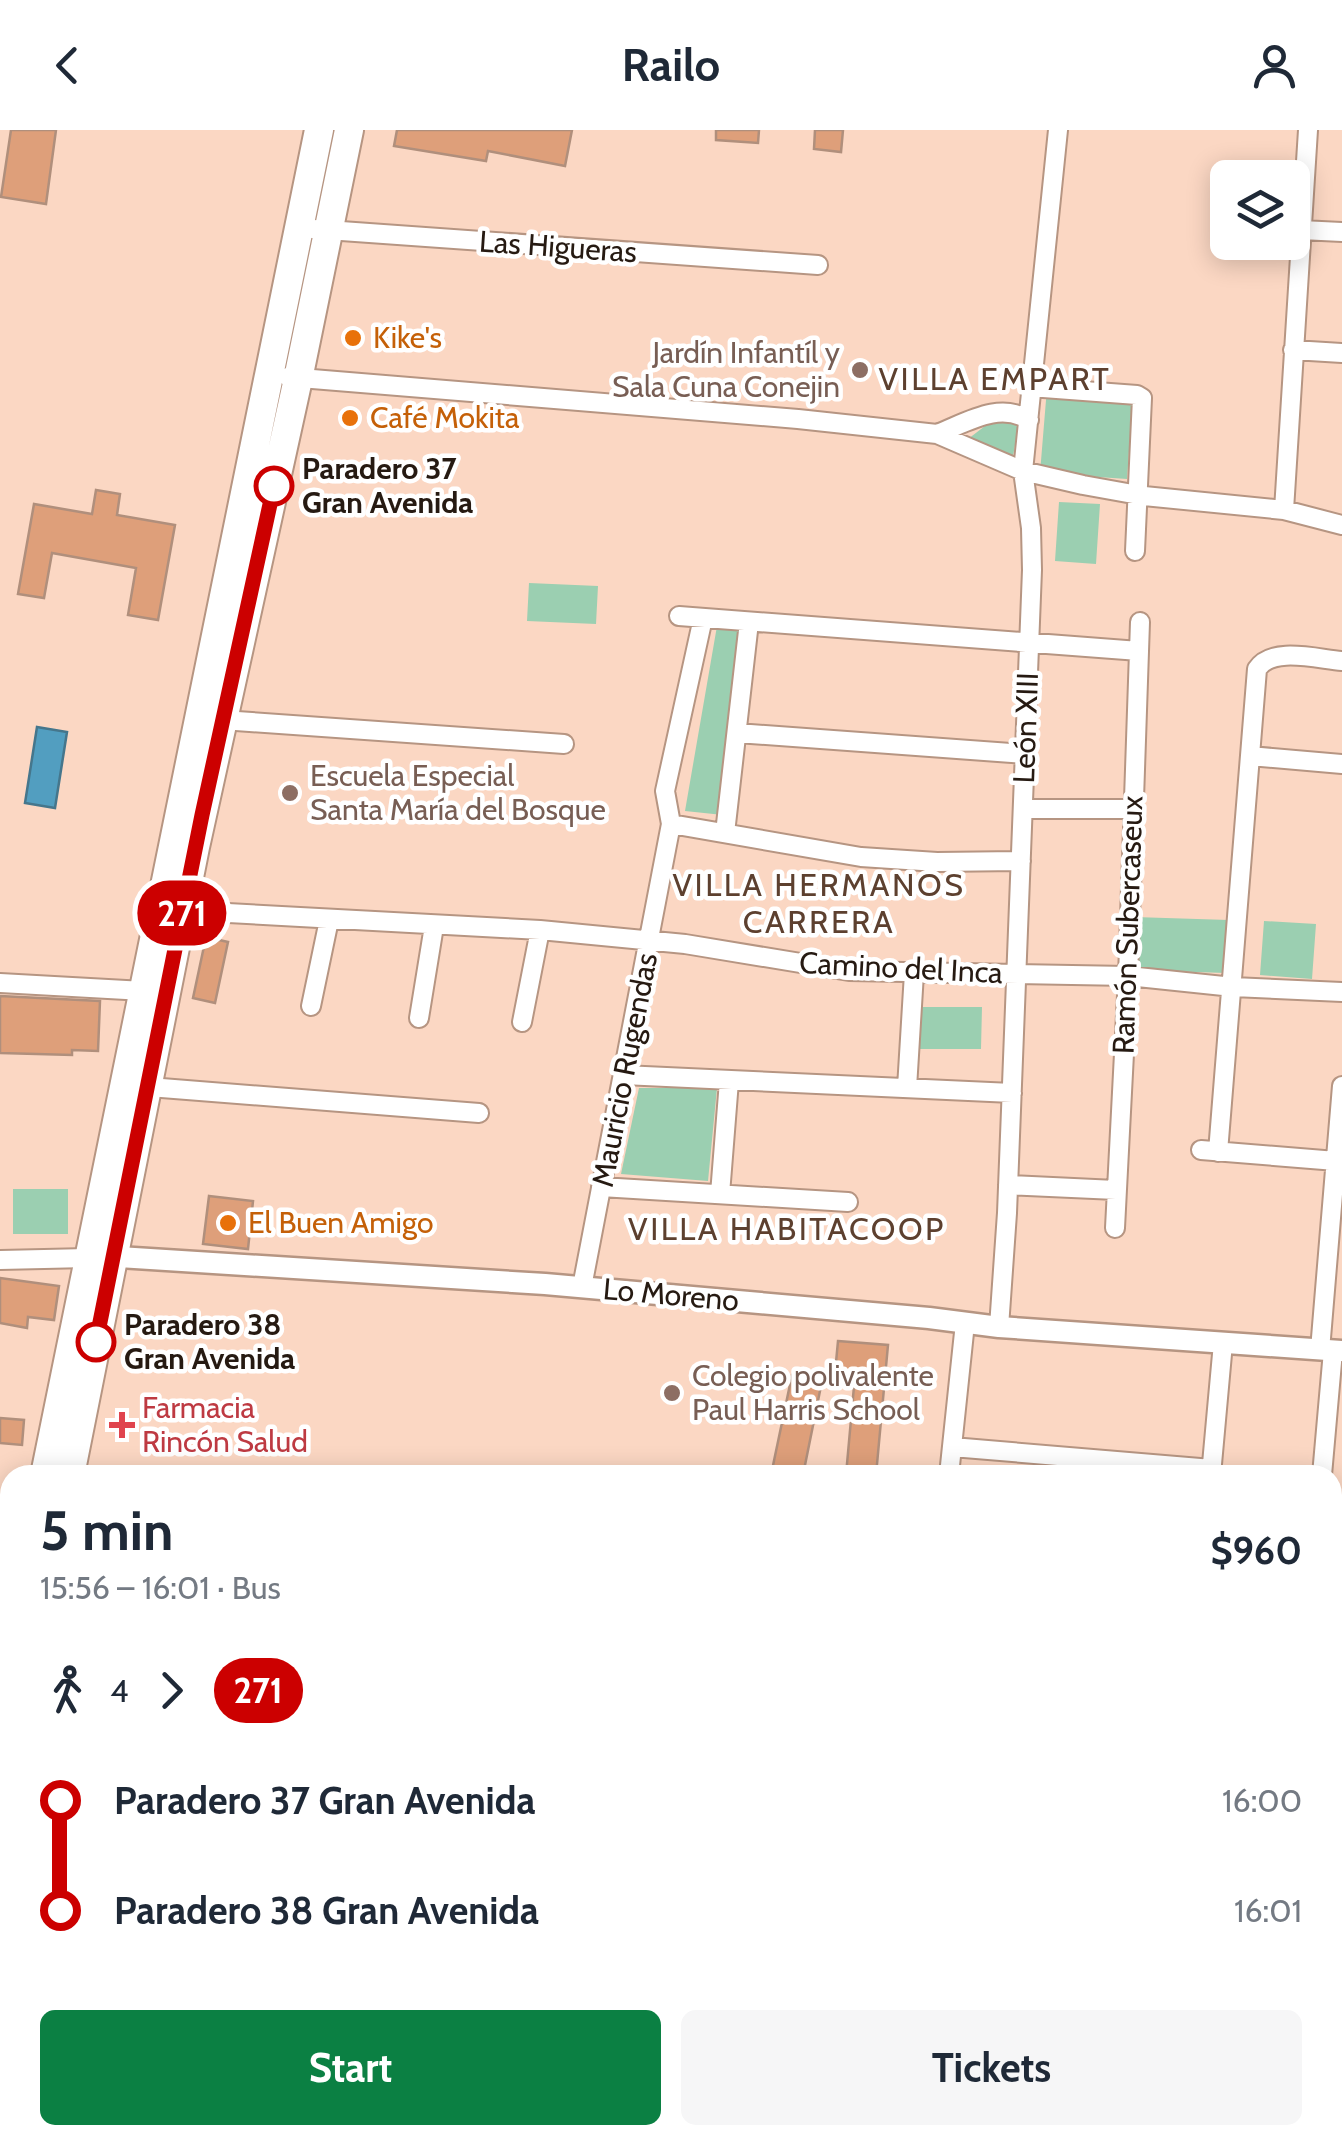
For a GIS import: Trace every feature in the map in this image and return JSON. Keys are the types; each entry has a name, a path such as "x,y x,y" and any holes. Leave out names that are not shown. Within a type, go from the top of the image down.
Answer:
{"main road":[{"path":"48,1465 100,1256 149,1088 172,910 267,374 319,130"},
{"path":"71,1465 100,1256 144,991 172,910 222,720 349,130"}],"street":[{"name":"León XIII","path":"999,1327 1012,1094 1032,549 1024,471 1058,130"},
{"path":"1306,160 1308,130"},
{"name":"Las Higueras","path":"298,228 818,265"},
{"path":"1310,230 1342,232"},
{"path":"1284,510 1299,260"},
{"path":"1294,350 1342,353"},
{"path":"267,374 937,434 1024,471 1136,495 1284,510 1342,524"},
{"path":"1030,387 1138,394 1142,398 1134,551"},
{"path":"937,434 999,412 1019,414 1028,420"},
{"path":"680,616 1139,650"},
{"name":"Mauricio Rugendas","path":"582,1287 671,824 664,791 703,618"},
{"path":"725,833 750,622"},
{"name":"Ramón Subercaseux","path":"1115,1228 1140,622"},
{"path":"1336,1161 1210,1151 1234,987 1257,669 1263,660 1274,656 1342,661"},
{"path":"222,720 564,744"},
{"path":"737,733 1025,754"},
{"path":"1250,756 1342,764"},
{"path":"1023,809 1132,809"},
{"path":"671,824 860,858 937,862 1021,860"},
{"name":"Camino del Inca","path":"172,910 540,930 650,940 819,967 914,974 1128,976 1234,987 1342,992"},
{"path":"312,1006 329,920"},
{"path":"418,1018 434,926"},
{"path":"522,1022 540,930"},
{"path":"907,1088 914,974"},
{"path":"0,983 144,991"},
{"path":"623,1075 1012,1094"},
{"path":"720,1194 729,1081"},
{"path":"1323,1465 1332,1350 1336,1161 1342,1086"},
{"path":"149,1088 478,1113"},
{"path":"1008,1185 1116,1190"},
{"path":"601,1187 848,1202"},
{"name":"Lo Moreno","path":"0,1260 100,1256 582,1287 999,1327 1332,1350"},
{"path":"950,1465 965,1322"},
{"path":"1213,1465 1222,1343"},
{"path":"952,1447 1139,1465"}],"green space":[{"path":"1047,388 1133,395 1127,479 1040,473"},
{"path":"1004,420 1019,422 1012,462 968,439 985,426"},
{"path":"1059,502 1100,504 1096,564 1055,561"},
{"path":"529,583 598,586 596,624 527,621"},
{"path":"717,626 742,629 723,815 685,811"},
{"path":"1134,917 1229,920 1226,973 1132,970"},
{"path":"1264,921 1316,924 1312,979 1260,975"},
{"path":"918,1007 982,1007 981,1049 918,1049"},
{"path":"639,1088 717,1088 708,1181 621,1174"},
{"path":"13,1189 68,1189 68,1234 13,1234"}],"water":[{"path":"37,727 67,732 55,808 25,803"}],"building":[{"path":"11,130 56,130 46,204 1,197"},
{"path":"397,130 572,130 565,166 488,151 486,161 394,146"},
{"path":"716,130 759,130 758,143 716,140"},
{"path":"815,130 843,130 841,152 814,149"},
{"path":"96,490 120,494 117,515 175,525 158,620 128,615 136,568 52,553 44,598 18,594 34,504 92,514"},
{"path":"206,937 228,942 215,1003 193,998"},
{"path":"0,996 100,1001 98,1051 72,1050 72,1055 0,1053"},
{"name":"El Buen Amigo","path":"209,1196 253,1201 248,1249 203,1244"},
{"path":"0,1278 59,1286 54,1320 28,1317 27,1328 0,1323"},
{"path":"838,1341 888,1345 877,1465 847,1465 855,1375 835,1373"},
{"path":"792,1375 822,1381 805,1465 773,1465"},
{"path":"0,1418 24,1420 22,1445 0,1443"}],"bus line":[{"name":"271","path":"96,1342 236,651 274,486"}],"place":[{"name":"Kike's","path":"353,338"},
{"name":"Jardín Infantíl y Sala Cuna Conejin","path":"860,370"},
{"name":"Café Mokita","path":"350,418"},
{"name":"Paradero 37 Gran Avenida","path":"274,486"},
{"name":"Escuela Especial Santa María del Bosque","path":"290,793"},
{"name":"El Buen Amigo","path":"228,1223"},
{"name":"Paradero 38 Gran Avenida","path":"96,1342"},
{"name":"Colegio polivalente Paul Harris School","path":"672,1393"},
{"name":"Farmacia Rincón Salud","path":"122,1425"}],"district":[{"name":"VILLA EMPART","path":"995,379"},
{"name":"VILLA HERMANOS CARRERA","path":"819,904"},
{"name":"VILLA HABITACOOP","path":"787,1229"}]}
